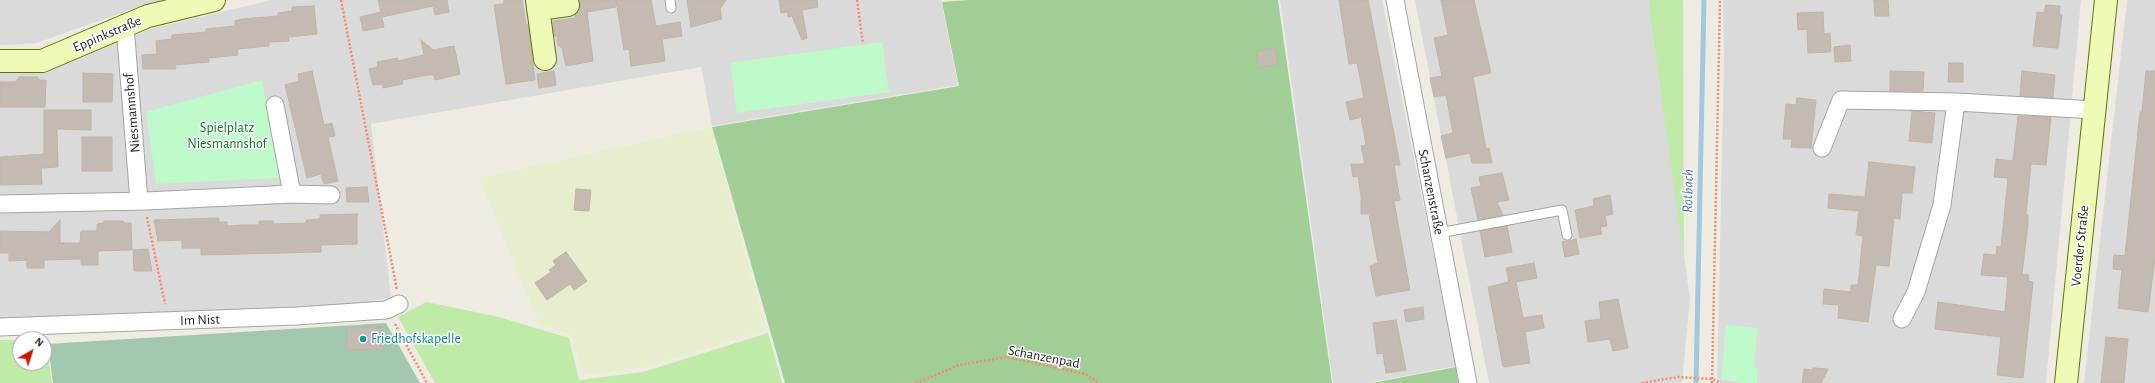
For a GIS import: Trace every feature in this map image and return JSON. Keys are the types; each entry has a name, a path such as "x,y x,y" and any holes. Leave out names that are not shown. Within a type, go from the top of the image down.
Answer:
{"main road":[{"name":"Eppinkstraße","path":"0,61 42,61 148,16 214,0"},
{"name":"Voerder Straße","path":"2066,383 2106,0"},
{"path":"545,59 538,4 568,5"}],"street":[{"name":"Schanzenstraße","path":"1395,0 1468,383"},
{"name":"Niesmannshof","path":"125,26 143,201"},
{"path":"1822,148 1841,100 1956,102 2095,110"},
{"path":"1902,319 1916,292 1942,205 1956,102"},
{"path":"275,105 292,194"},
{"path":"0,204 143,201 292,194 331,195"},
{"name":"Im Nist","path":"0,327 296,316 393,307"}],"lane":[{"path":"1439,233 1562,210 1567,235"}],"path":[{"path":"340,0 393,307 428,383"},
{"path":"857,0 864,44"},
{"path":"1712,383 1720,0"},
{"path":"143,201 168,321"},
{"name":"Schanzenpad","path":"916,383 959,365 1007,357 1085,374 1099,383"},
{"path":"1642,383 1678,377 1712,379 1720,383"}],"shaded area":[{"path":"0,0 163,0 146,4 37,43 0,45"},
{"path":"271,0 941,0 958,85 712,126 701,67 371,124 391,297 357,305 0,319 0,71 51,68 150,29"},
{"path":"1280,0 1382,0 1456,366 1367,383 1333,383"},
{"path":"1415,0 1648,0 1690,299 1682,383 1489,383"},
{"path":"1723,0 2081,0 2046,383 1717,383 1724,58"},
{"path":"2127,0 2155,0 2155,383 2084,383"}],"green space":[{"path":"969,0 1278,0 1332,383 785,383 712,127 959,86 942,2"},
{"path":"1648,0 1683,0 1684,261"},
{"path":"882,42 889,92 737,113 730,63"},
{"name":"Spielplatz Niesmannshof","path":"262,80 279,178 156,184 146,112"},
{"path":"711,127 766,330 643,368 582,375 572,335 539,324 479,178"},
{"path":"426,302 495,316 569,338 579,380 643,372 768,333 782,383 435,383 398,317"},
{"path":"386,323 420,383 53,383 51,371 52,344"},
{"path":"1726,325 1758,328 1754,366 1758,369 1757,383 1742,383 1721,379"},
{"path":"0,340 12,340 12,371 50,371 52,383 0,383"},
{"path":"1456,367 1458,383 1372,383"}],"building":[{"path":"378,0 447,0 449,12 435,15 433,6 382,17 384,27 363,31 360,17 381,12"},
{"path":"504,0 522,0 526,25 528,25 535,80 506,84 494,5 504,4"},
{"path":"579,0 616,0 616,7 587,12 593,61 566,66 562,48 558,45 557,36 554,36 553,21 576,18 575,15 580,9"},
{"path":"616,0 651,0 656,26 680,22 682,36 662,39 665,61 631,66 629,49 624,50"},
{"path":"687,0 726,0 720,9 722,19 691,27"},
{"path":"779,0 817,0 818,7 802,10 807,38 802,40 792,16 788,17 788,12 781,13"},
{"path":"1339,0 1368,0 1400,165 1394,165 1400,200 1394,201 1410,290 1376,296 1370,266 1378,263 1369,214 1361,214 1361,196 1358,176 1353,177 1351,164 1365,164 1361,146 1366,145 1361,117 1350,120 1346,102 1364,98 1357,63 1349,64"},
{"path":"1441,0 1474,0 1491,73 1473,77 1486,149 1489,148 1492,163 1472,163 1470,153 1446,158 1441,136 1453,133 1446,95 1434,97 1430,78 1442,76 1434,38 1448,35"},
{"path":"1874,0 1888,0 1889,16 1875,16"},
{"path":"2046,5 2060,6 2059,14 2062,15 2058,48 2033,46 2037,12 2044,13"},
{"path":"314,6 317,34 288,37 289,41 269,42 269,46 237,49 238,55 209,58 209,62 175,65 176,69 143,69 142,55 157,54 156,41 172,39 172,35 206,32 206,29 235,26 235,21 242,19 278,16 278,13 292,11 292,7"},
{"path":"1823,12 1824,34 1830,33 1831,52 1808,53 1807,29 1798,30 1797,13"},
{"path":"421,40 433,50 454,46 460,74 435,80 434,75 428,75 402,80 403,84 383,88 382,84 373,85 369,69 378,67 377,62 398,58 398,61 424,55"},
{"path":"1850,45 1851,61 1835,62 1834,47"},
{"path":"1275,48 1278,64 1258,68 1257,51"},
{"path":"1949,63 1963,63 1963,82 1948,82"},
{"path":"312,71 324,125 332,123 335,136 328,137 338,181 324,184 321,174 307,178 285,85 299,81 298,74"},
{"path":"554,71 556,85 539,88 537,74"},
{"path":"1890,71 1924,72 1923,91 1890,91"},
{"path":"2022,71 2055,75 2053,98 2020,96"},
{"path":"2146,71 2155,71 2155,259 2148,312 2118,308 2122,270 2113,269 2114,255 2125,256 2140,112 2142,112"},
{"path":"83,73 113,74 112,102 83,102"},
{"path":"20,77 37,77 40,80 46,80 45,107 0,107 0,82 15,82"},
{"path":"1797,98 1816,100 1811,148 1791,147 1792,139 1783,139 1786,104 1796,105"},
{"path":"44,110 91,110 91,130 57,129 58,167 41,168 42,184 0,185 0,157 44,154"},
{"path":"1912,111 1935,113 1932,143 1909,141"},
{"path":"2018,116 2051,117 2046,165 2031,164 2026,214 2028,215 2028,223 2022,274 2029,275 2028,281 2033,282 2023,378 1997,375 2001,337 1935,329 1938,302 2005,312 2008,277 1981,275 1984,254 1996,255 1997,246 2001,247 2008,178 1994,177 1996,159 2013,161"},
{"path":"82,137 112,137 112,171 82,171"},
{"path":"1869,162 1915,167 1912,193 1902,193 1900,219 1894,218 1889,266 1876,265 1868,322 1838,318 1839,305 1823,304 1824,289 1851,292 1851,285 1858,285 1863,236 1856,235 1859,211 1828,208 1829,194 1865,197"},
{"path":"1502,173 1509,200 1497,202 1503,215 1478,220 1471,188 1481,186 1479,177"},
{"path":"367,187 369,202 347,202 346,188"},
{"path":"576,189 591,190 589,211 574,210"},
{"path":"1610,195 1613,214 1605,216 1607,226 1600,227 1602,234 1580,238 1575,210 1594,206 1593,199"},
{"path":"357,214 357,244 321,245 321,252 201,255 201,248 182,248 182,240 158,241 154,220 219,218 219,222 227,222 227,226 259,225 259,221 273,221 274,224 306,223 306,220 320,219 320,215"},
{"path":"60,220 60,243 80,243 81,231 97,231 97,224 105,221 123,221 125,223 131,223 132,250 98,251 98,265 81,265 81,259 44,260 44,268 27,268 27,260 9,261 9,253 0,253 0,231 49,232"},
{"path":"1507,226 1512,252 1485,257 1480,231"},
{"path":"1576,239 1579,254 1565,257 1562,242"},
{"path":"148,249 152,271 134,271 133,250"},
{"path":"566,252 587,281 574,290 570,284 547,300 535,283 551,272 549,270 556,265 553,261"},
{"path":"1534,263 1537,278 1516,282 1523,318 1542,315 1544,328 1525,332 1530,363 1503,367 1488,287 1509,282 1506,268"},
{"path":"1618,299 1628,348 1613,351 1610,339 1588,342 1585,321 1601,319 1599,302"},
{"path":"1423,307 1424,319 1406,322 1404,310"},
{"path":"1396,320 1406,370 1386,373 1383,353 1377,354 1373,323"},
{"name":"Friedhofskapelle","path":"381,327 381,349 347,350 347,328"},
{"path":"2106,337 2128,339 2124,383 2101,383"},
{"path":"1813,368 1828,369 1821,383 1802,383 1804,369 1813,370"}],"waterway":[{"name":"Rotbach","path":"1696,383 1704,0"}],"place":[{"name":"Friedhofskapelle","path":"363,339"}]}
